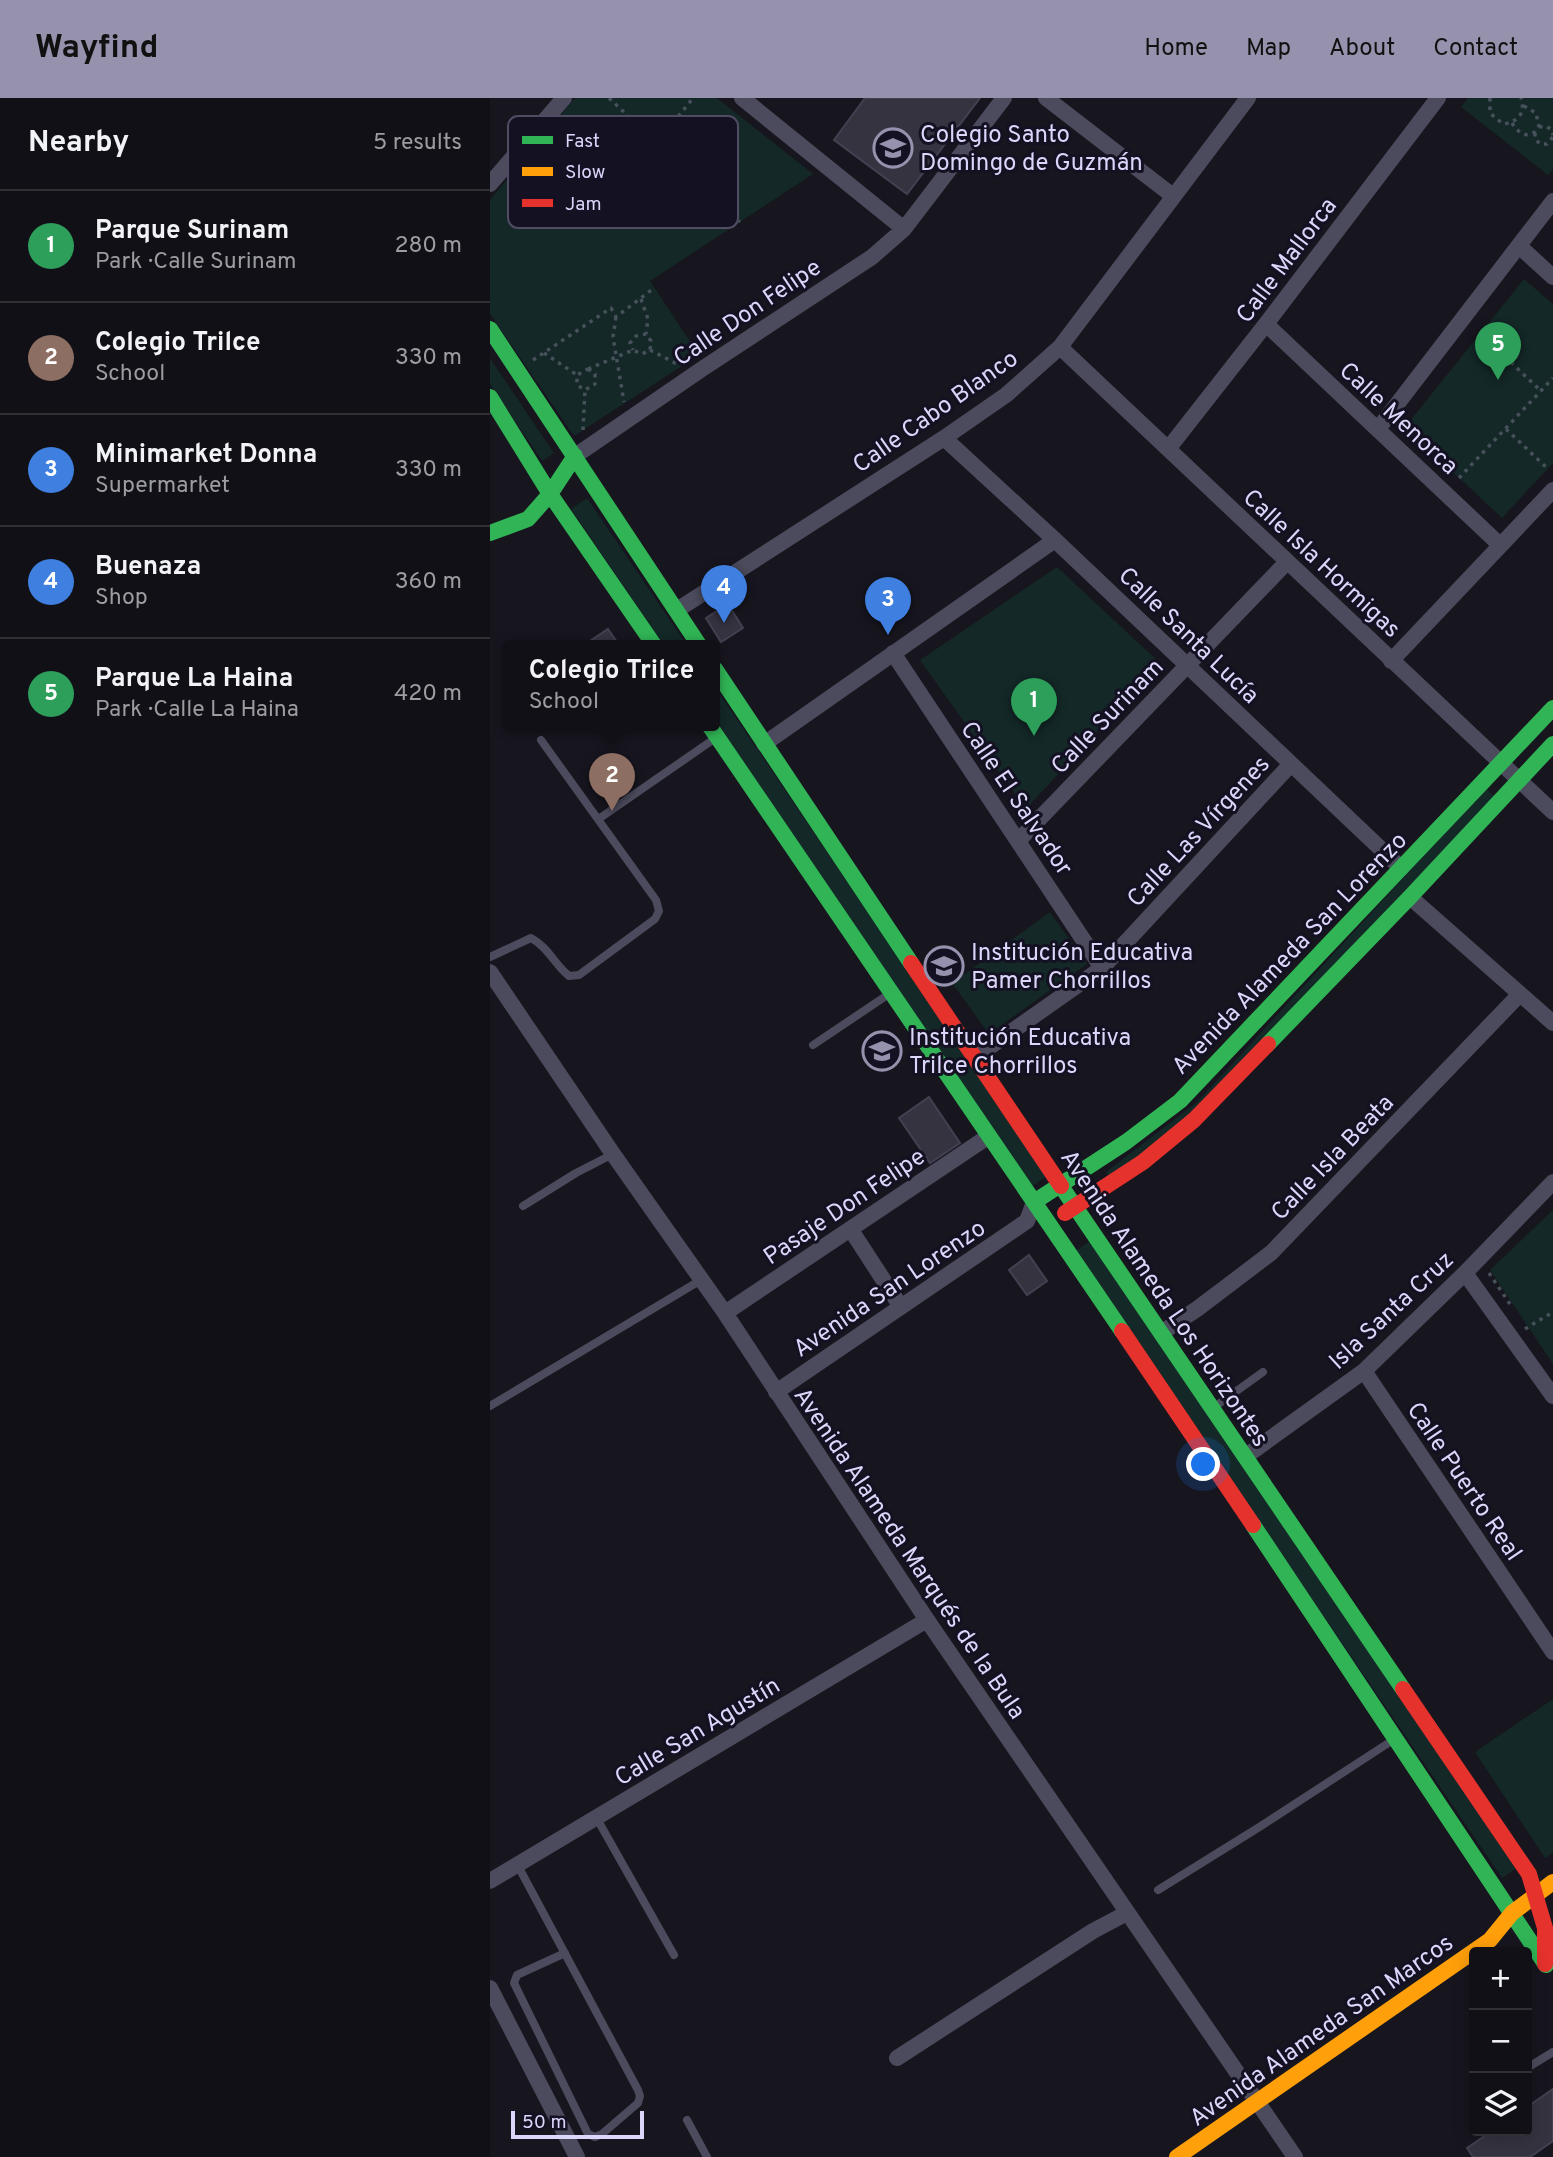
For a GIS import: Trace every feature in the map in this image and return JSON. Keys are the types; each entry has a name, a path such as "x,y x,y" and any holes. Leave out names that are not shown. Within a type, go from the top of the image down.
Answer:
{"main road":[{"path":"490,329 696,640"},
{"path":"490,397 551,494 651,640"},
{"name":"Calle Don Felipe","path":"490,533 528,519 551,494 575,456"},
{"name":"Avenida Alameda Los Horizontes","path":"720,677 974,1058 1529,1874 1549,1926 1549,1970"},
{"name":"Avenida Alameda San Lorenzo","path":"1034,1202 1126,1142 1180,1101 1553,708"},
{"name":"Avenida Alameda Los Horizontes","path":"713,731 1049,1224 1549,1970"},
{"name":"Avenida Alameda San Lorenzo","path":"1049,1224 1143,1162 1194,1120 1410,897 1553,744"},
{"name":"Avenida Alameda San Marcos","path":"1178,2157 1490,1940 1512,1913 1553,1882"},
{"name":"Avenida Alameda San Marcos","path":"1490,1940 1527,1936 1549,1926"}],"street":[{"path":"549,116 564,98"},
{"path":"742,98 904,229"},
{"name":"Calle Don Felipe","path":"575,456 872,257 904,229 1004,98"},
{"path":"1046,98 1173,196"},
{"name":"Calle Cabo Blanco","path":"677,610 944,438 1006,395 1060,347 1248,98"},
{"name":"Calle Mallorca","path":"1168,449 1438,98"},
{"path":"490,184 508,163"},
{"path":"1378,429 1553,201"},
{"path":"1519,246 1553,277"},
{"name":"Calle Menorca","path":"1266,324 1500,545"},
{"name":"Calle Isla Hormigas","path":"1060,347 1553,812"},
{"name":"Calle Santa Lucía","path":"944,438 1401,868"},
{"path":"1391,661 1553,490"},
{"path":"764,744 1055,540"},
{"name":"Calle Surinam","path":"1018,841 1287,562"},
{"name":"Calle El Salvador","path":"893,653 1102,968"},
{"name":"Calle Las Vírgenes","path":"974,1058 1102,968 1291,764"},
{"path":"1410,897 1553,1023"},
{"name":"Avenida Alameda Marqués de la Bula","path":"490,972 724,1313 927,1620 1295,2157"},
{"name":"Calle Isla Beata","path":"1161,1333 1271,1253 1520,994"},
{"name":"Pasaje Don Felipe","path":"724,1313 989,1136"},
{"name":"Isla Santa Cruz","path":"1246,1456 1364,1371 1465,1273 1553,1182"},
{"path":"1034,1202 1027,1221 1049,1224"},
{"name":"Avenida San Lorenzo","path":"776,1392 1027,1221"},
{"path":"851,1230 901,1307"},
{"path":"1465,1273 1553,1396"},
{"name":"Calle Puerto Real","path":"1364,1371 1553,1651"},
{"name":"Calle San Agustín","path":"490,1881 927,1620"},
{"path":"897,2058 1093,1931 1127,1913"},
{"path":"490,1988 578,2157"}],"lane":[{"path":"600,818 713,731"},
{"path":"490,957 531,938 541,943 561,970 569,976 579,975 655,919 659,911 656,900 600,818 541,740"},
{"path":"813,1045 891,992"},
{"path":"523,1206 613,1154"},
{"path":"490,1406 701,1280"},
{"path":"1213,1408 1263,1373"},
{"path":"1158,1890 1395,1738"},
{"path":"596,1817 674,1955"},
{"path":"517,1864 565,1954 640,2096 638,2103 595,2137 588,2134 514,1983 517,1975 565,1954"},
{"path":"1532,2065 1553,2052"},
{"path":"687,2120 707,2157"}],"path":[{"path":"609,98 628,116"},
{"path":"679,116 693,98"},
{"path":"1490,98 1490,113 1503,124 1512,123 1519,118 1524,106"},
{"path":"1521,98 1524,106 1536,113 1539,127"},
{"path":"1512,123 1521,134 1528,135 1545,126 1551,129 1553,136 1547,144 1540,144 1535,139 1535,132"},
{"path":"616,317 654,288"},
{"path":"640,299 648,319 646,334 651,341 650,351"},
{"path":"525,365 611,308 616,317 613,337 624,402"},
{"path":"646,334 636,336 630,343 633,350 642,354 650,351 682,366"},
{"path":"1480,334 1541,391"},
{"path":"577,375 633,350"},
{"path":"544,353 577,375"},
{"path":"586,390 595,384 595,374 588,369"},
{"path":"577,375 577,385 586,390"},
{"path":"1459,478 1553,378"},
{"path":"586,390 583,431 589,447"},
{"path":"1506,429 1548,468"},
{"path":"1512,1339 1553,1312"}],"green space":[{"path":"575,98 717,98 813,174 738,223 738,116 560,116"},
{"path":"1468,98 1553,98 1553,169 1548,175 1461,107"},
{"path":"508,178 508,228 731,228 650,281 699,355 574,436 490,314 490,200"},
{"path":"1524,279 1553,304 1553,463 1502,518 1405,427"},
{"path":"490,358 554,453 542,461 490,384"},
{"path":"587,498 684,640 661,640 571,509"},
{"path":"1057,567 1160,663 1026,809 920,660"},
{"path":"720,694 1047,1176 1031,1187 720,728"},
{"path":"1486,788 1495,797 1203,1106 1111,1179 1106,1172 1197,1102"},
{"path":"1050,912 1087,964 989,1034 952,983"},
{"path":"1553,1210 1553,1364 1490,1270"},
{"path":"1090,1241 1517,1868 1502,1878 1075,1251"},
{"path":"1553,1699 1553,1853 1545,1858 1475,1752"}],"building":[{"name":"Colegio Santo Domingo de Guzmán","path":"865,98 980,98 907,194 834,140"},
{"path":"728,604 743,628 721,642 706,618"},
{"path":"608,629 616,640 592,640"},
{"path":"929,1097 960,1143 930,1163 899,1118"},
{"path":"1029,1255 1047,1281 1027,1295 1009,1270"},
{"path":"1553,2089 1553,2141 1530,2157 1473,2157 1467,2148 1485,2136 1532,2136 1532,2104"}],"traffic: fast":[{"path":"490,329 696,640"},
{"path":"490,397 550,494 651,640"},
{"path":"490,533 528,519 550,494 575,456"},
{"path":"720,676 911,963"},
{"path":"1034,1202 1126,1142 1180,1101 1553,708"},
{"path":"713,731 1122,1331"},
{"path":"1268,1044 1553,744"},
{"path":"1061,1186 1403,1689"},
{"path":"1253,1525 1546,1965"}],"traffic: slow":[{"path":"1177,2157 1490,1940 1512,1913 1553,1882"}],"traffic: jam":[{"path":"911,963 1061,1186"},
{"path":"1065,1213 1143,1162 1194,1120 1268,1044"},
{"path":"1122,1331 1253,1525"},
{"path":"1403,1689 1529,1874 1545,1928 1545,1964"}],"place":[{"name":"Colegio Santo Domingo de Guzmán","path":"893,148"},
{"name":"Parque La Haina","path":"1498,380"},
{"name":"Buenaza","path":"724,623"},
{"name":"Minimarket Donna","path":"888,635"},
{"name":"Parque Surinam","path":"1034,736"},
{"name":"Colegio Trilce","path":"612,811"},
{"name":"Institución Educativa Pamer Chorrillos","path":"944,966"},
{"name":"Institución Educativa Trilce Chorrillos","path":"882,1051"}]}
